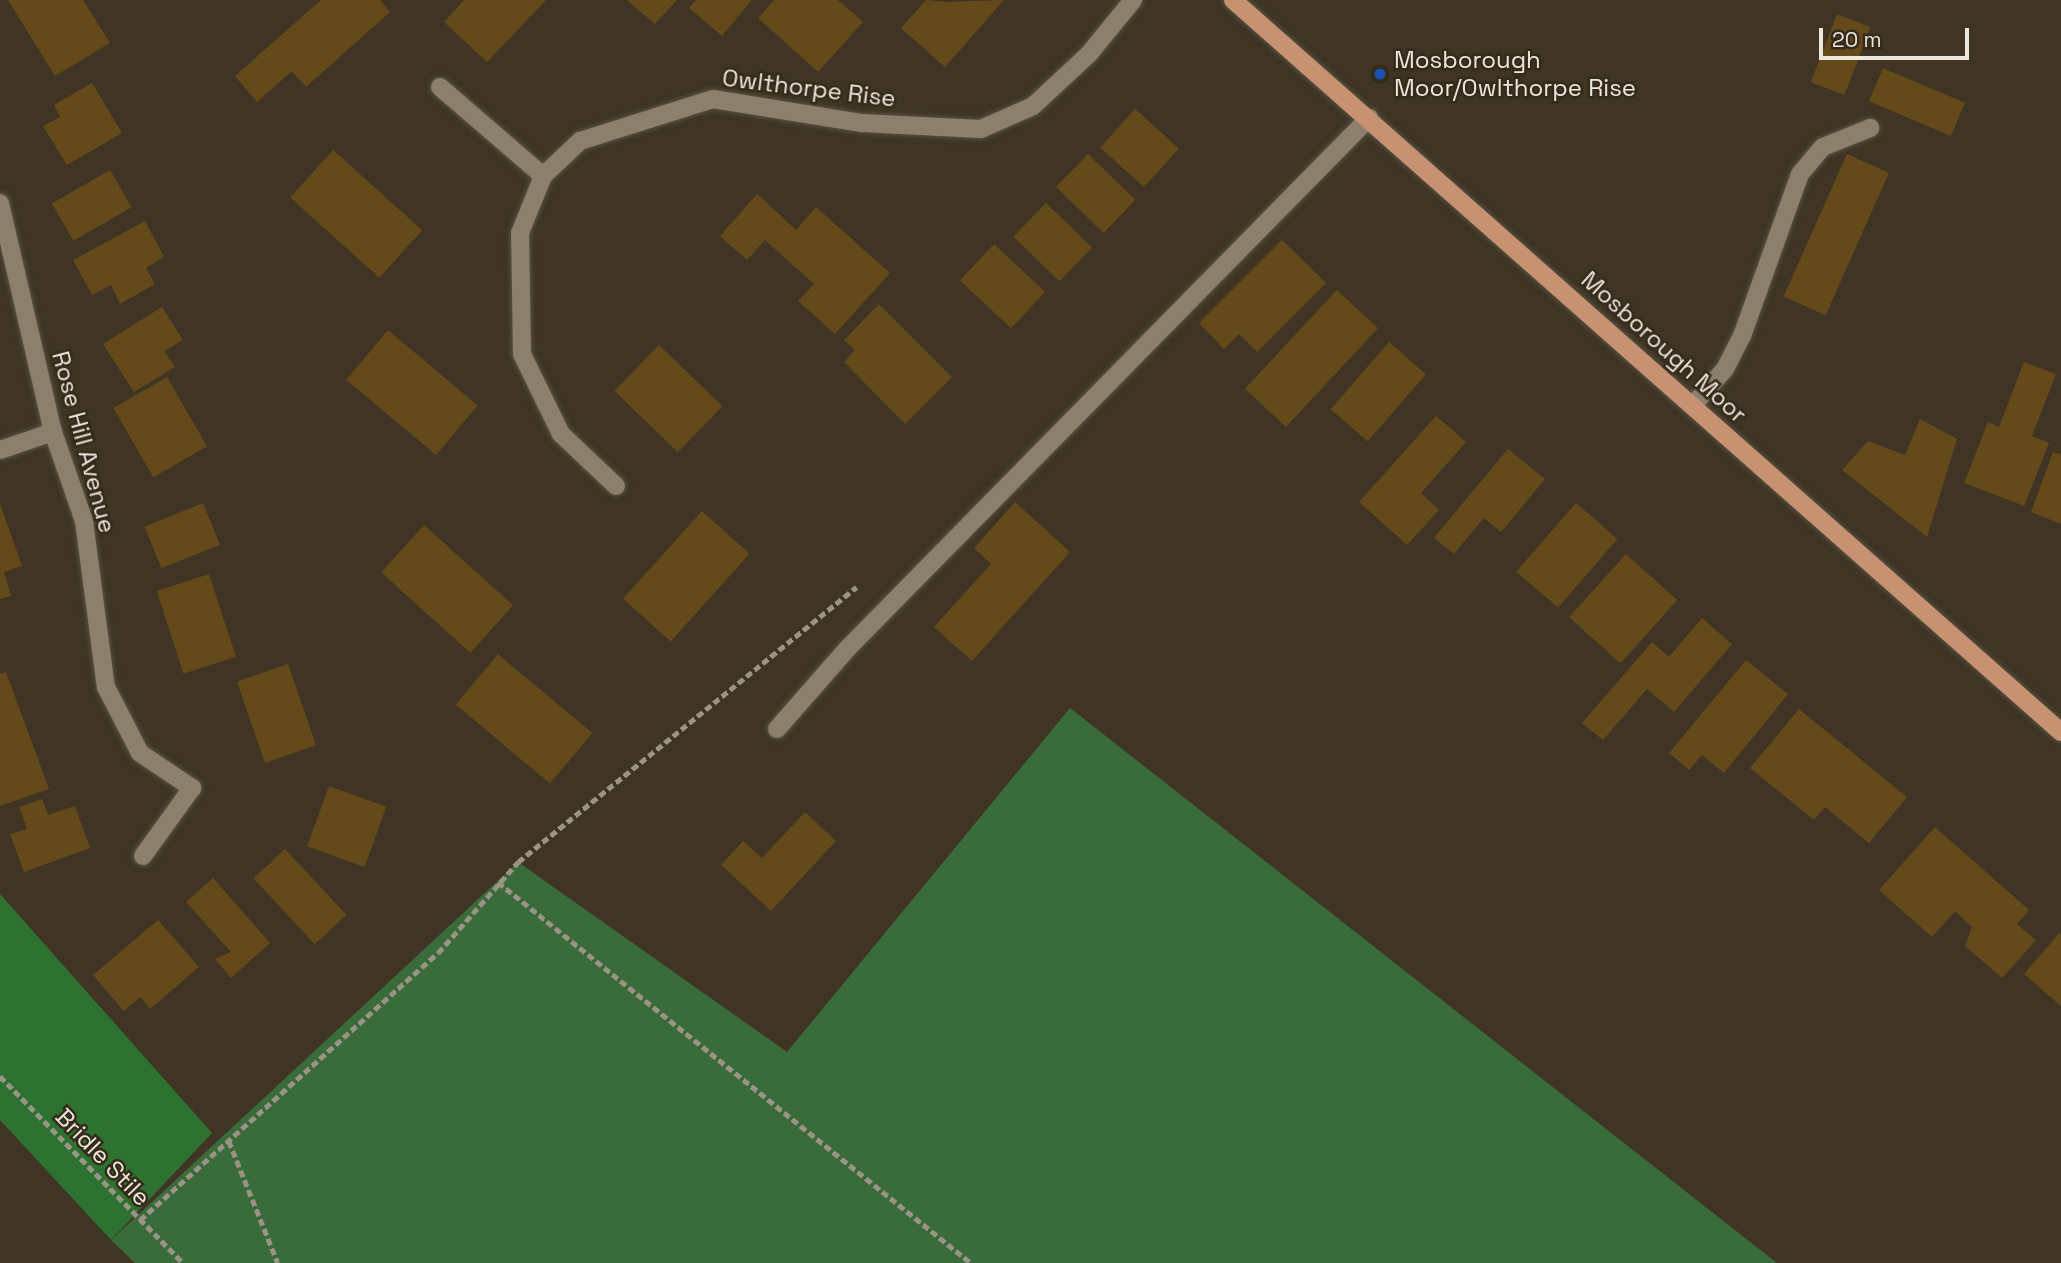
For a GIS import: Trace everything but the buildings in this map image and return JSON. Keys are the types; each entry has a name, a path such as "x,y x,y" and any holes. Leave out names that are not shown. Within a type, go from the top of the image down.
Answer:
{"main road":[{"name":"Mosborough Moor","path":"1233,0 2061,732"}],"street":[{"name":"Owlthorpe Rise","path":"617,486 561,434 522,354 520,233 543,176 580,141 713,99 862,123 981,129 1033,106 1089,54 1133,0"},
{"path":"440,87 543,176"},
{"path":"777,729 847,649 1369,118"},
{"path":"1693,405 1725,369 1742,336 1800,174 1823,148 1870,128"},
{"name":"Rose Hill Avenue","path":"0,203 53,432 83,521 106,687 140,753 192,788 143,856"},
{"path":"0,450 53,432"}],"path":[{"path":"140,1220 438,953 498,882 845,593 868,581"},
{"path":"498,882 971,1263"},
{"name":"Bridle Stile","path":"0,1076 183,1263"},
{"path":"229,1141 278,1263"}],"green space":[{"path":"1070,708 1777,1263 135,1263 111,1240 518,862 787,1052"},
{"path":"0,894 212,1133 111,1240 0,1120"}],"place":[{"name":"Mosborough Moor/Owlthorpe Rise","path":"1380,74"}]}
